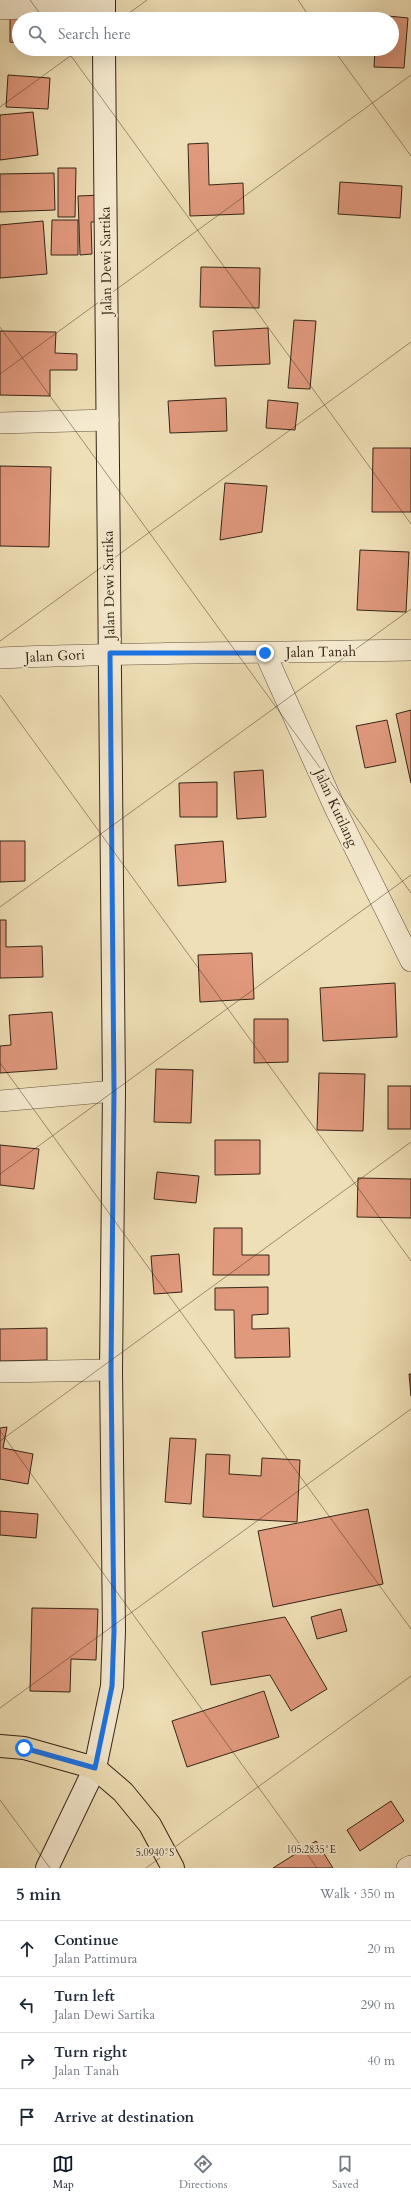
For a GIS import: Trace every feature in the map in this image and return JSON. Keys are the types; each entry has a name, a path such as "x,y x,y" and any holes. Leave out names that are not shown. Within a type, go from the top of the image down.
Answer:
{"main road":[{"name":"Jalan Dewi Sartika","path":"47,1868 95,1768 112,1686 114,1631 111,1370 114,1091 104,56"},
{"path":"0,1746 24,1748 95,1768 123,1792 150,1825 173,1868"}],"street":[{"path":"0,9 104,8"},
{"path":"0,423 108,420"},
{"name":"Jalan Tanah","path":"110,653 265,653 411,650"},
{"name":"Jalan Gori","path":"0,658 110,653"},
{"name":"Jalan Kutilang","path":"265,653 335,808 411,961"},
{"path":"0,1101 114,1091"},
{"path":"0,1372 111,1370"},
{"path":"407,1868 411,1866"}],"building":[{"path":"10,11 82,12 12,12 12,42 10,42"},
{"path":"399,17 408,18 404,68 374,67 375,56 399,56"},
{"path":"8,75 50,78 48,109 6,107"},
{"path":"33,112 38,155 0,160 0,115"},
{"path":"208,143 209,185 243,183 244,214 190,216 188,144"},
{"path":"58,168 76,168 75,217 58,217"},
{"path":"54,173 55,210 0,212 0,174"},
{"path":"340,182 402,186 400,218 338,214"},
{"path":"103,195 104,222 91,222 92,254 80,255 78,196"},
{"path":"52,220 78,220 78,255 51,255"},
{"path":"43,221 47,274 0,278 0,225"},
{"path":"201,267 260,268 259,308 200,307"},
{"path":"294,320 316,321 310,389 288,388"},
{"path":"268,328 270,364 215,366 213,331"},
{"path":"0,331 56,332 55,353 77,354 77,370 50,370 50,396 0,395"},
{"path":"226,398 227,431 170,433 168,401"},
{"path":"268,400 298,403 295,430 266,428"},
{"path":"373,448 411,448 411,512 372,512"},
{"path":"0,466 51,467 49,547 0,546"},
{"path":"225,483 267,486 262,532 220,540"},
{"path":"360,550 409,552 406,612 357,610"},
{"path":"411,710 411,783 396,714"},
{"path":"387,720 396,762 365,768 356,726"},
{"path":"263,770 266,817 237,819 234,772"},
{"path":"217,782 217,817 180,817 179,783"},
{"path":"0,841 25,841 25,881 0,882"},
{"path":"223,841 226,882 178,886 175,845"},
{"path":"0,920 6,920 6,947 42,946 43,977 0,978"},
{"path":"252,953 254,999 200,1002 198,955"},
{"path":"395,983 397,1037 323,1041 320,988"},
{"path":"52,1012 57,1069 0,1073 0,1046 11,1045 9,1015"},
{"path":"254,1019 288,1019 288,1062 254,1063"},
{"path":"156,1069 193,1070 191,1123 154,1122"},
{"path":"319,1073 365,1074 363,1131 317,1130"},
{"path":"388,1086 411,1086 411,1129 388,1129"},
{"path":"215,1140 260,1140 260,1174 215,1175"},
{"path":"0,1145 39,1149 34,1189 0,1185"},
{"path":"157,1172 199,1176 196,1203 154,1199"},
{"path":"358,1178 411,1179 411,1218 357,1217"},
{"path":"214,1228 242,1228 242,1255 269,1255 269,1275 213,1275"},
{"path":"179,1254 182,1292 154,1294 151,1256"},
{"path":"268,1287 268,1314 252,1315 252,1329 289,1328 290,1357 235,1358 234,1310 215,1310 215,1288"},
{"path":"47,1328 47,1360 0,1361 0,1329"},
{"path":"409,1374 411,1374 411,1396"},
{"path":"7,1427 3,1448 33,1454 28,1484 0,1479 0,1428"},
{"path":"170,1438 196,1439 191,1504 165,1502"},
{"path":"206,1454 230,1455 229,1474 261,1476 262,1458 300,1460 297,1522 203,1517"},
{"path":"368,1509 383,1584 273,1607 258,1531"},
{"path":"0,1511 38,1514 36,1538 0,1535"},
{"path":"32,1608 98,1609 96,1660 71,1659 70,1692 30,1691"},
{"path":"341,1609 347,1631 317,1639 311,1617"},
{"path":"285,1617 327,1689 291,1711 270,1675 211,1685 202,1632"},
{"path":"264,1691 279,1737 187,1767 172,1721"},
{"path":"391,1801 404,1821 360,1851 347,1830"},
{"path":"316,1841 333,1868 273,1868"}],"route":[{"path":"24,1748 95,1768 112,1686 114,1631 111,1370 114,1091 110,653 265,653"}]}
